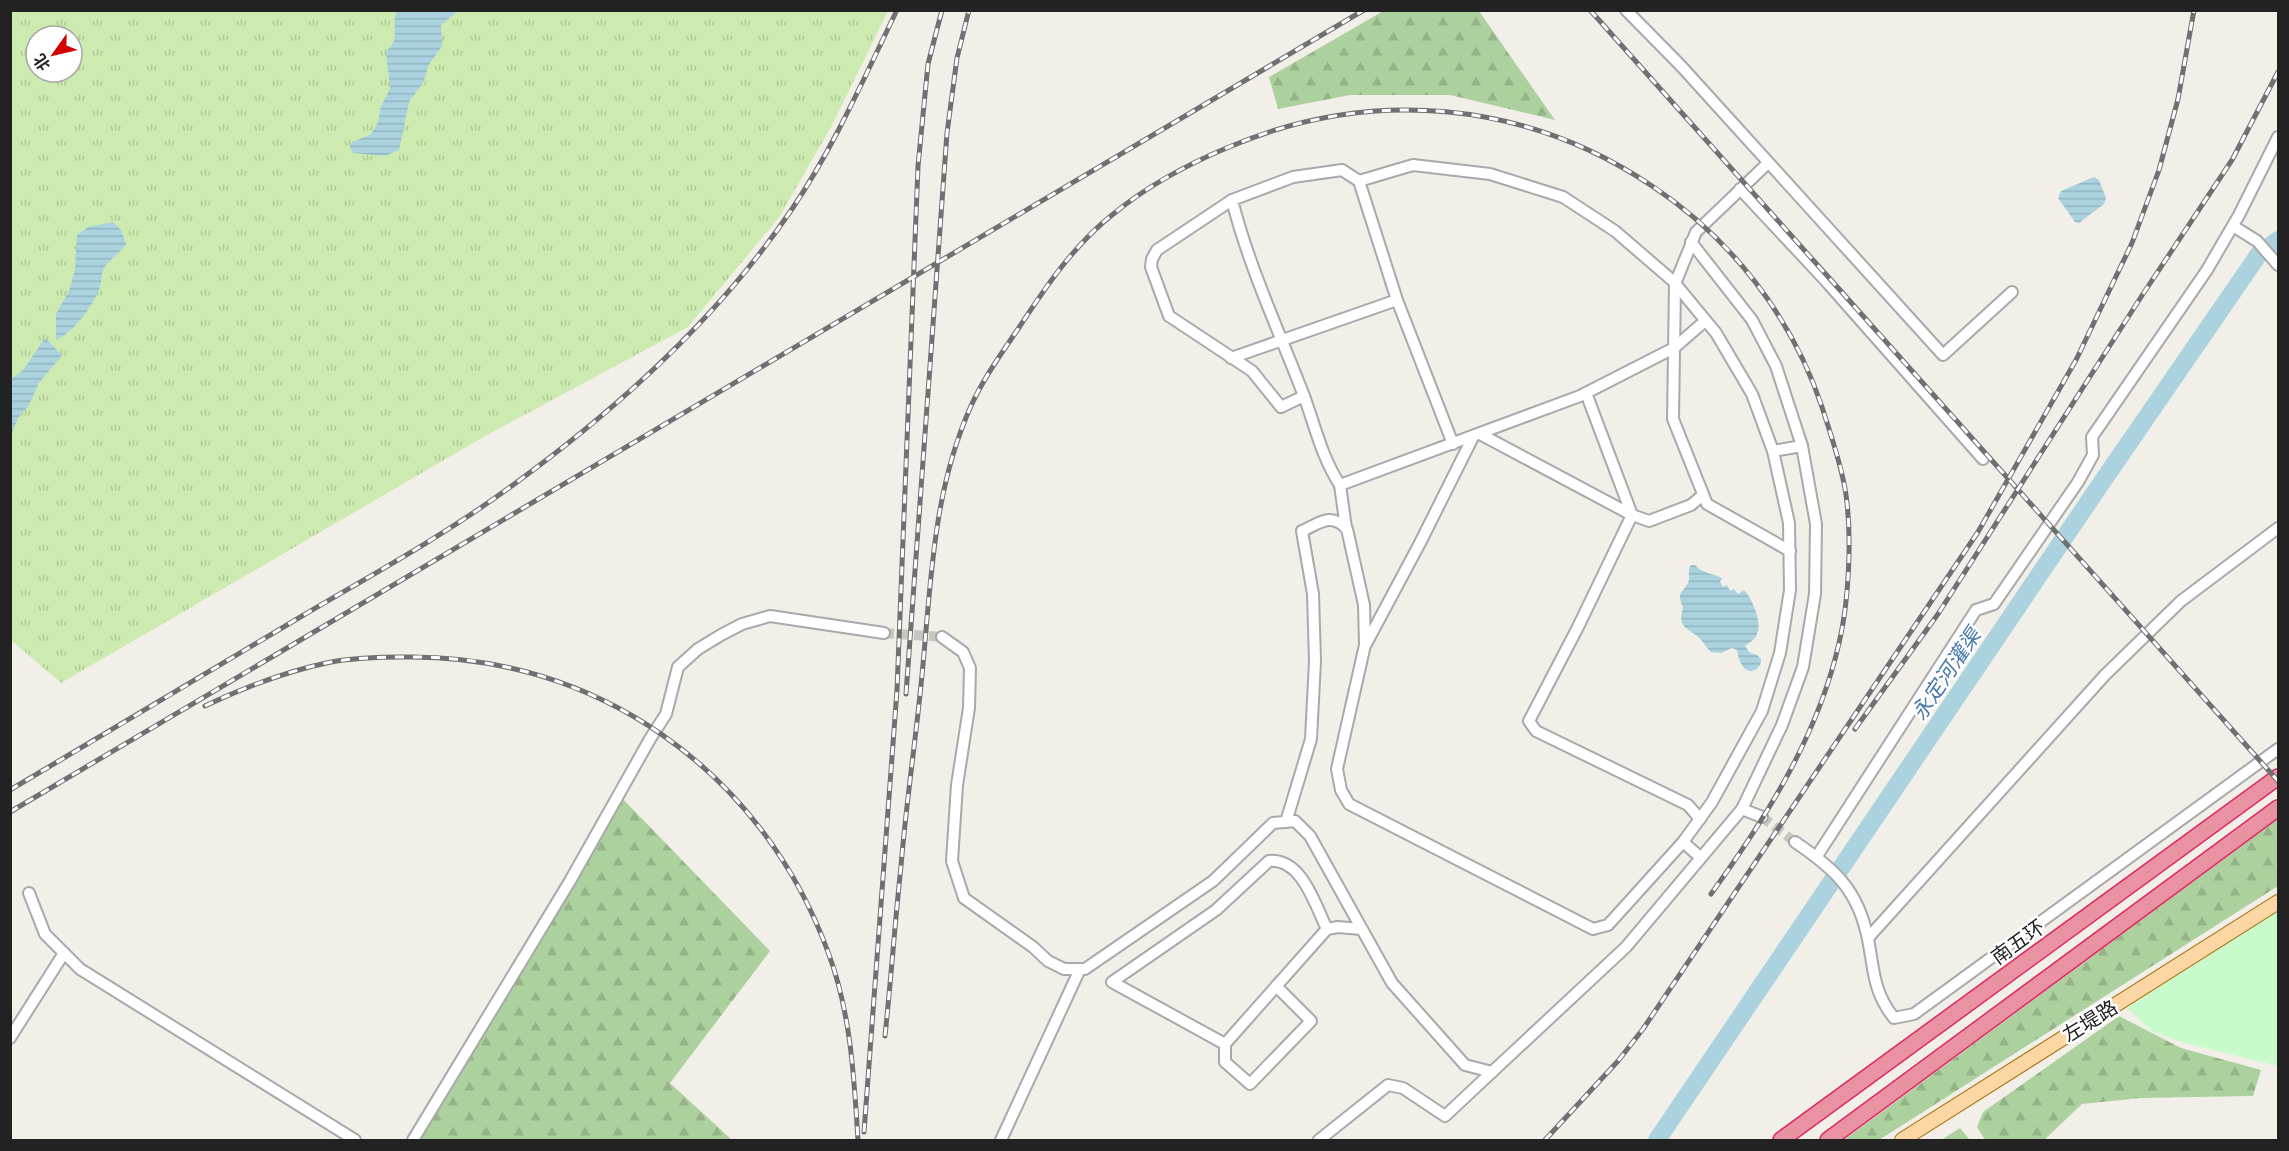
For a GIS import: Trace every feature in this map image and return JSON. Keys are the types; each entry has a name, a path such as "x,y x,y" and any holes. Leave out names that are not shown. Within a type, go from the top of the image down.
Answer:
{"highway":[{"name":"南五环","path":"1781,1140 2278,777"},
{"path":"1828,1140 2278,808"}],"main road":[{"name":"左堤路","path":"1902,1140 2278,902"}],"street":[{"path":"1626,10 1682,67 1943,356 2012,292"},
{"path":"1817,857 1976,610 1994,604 2078,482 2092,455 2092,437 2208,270 2278,137"},
{"path":"1768,163 1696,232 1675,284 1673,419 1707,504 1790,551"},
{"path":"1232,200 1240,233 1304,396 1329,467 1340,485 1364,605 1365,645 1337,769 1341,790 1349,804 1593,929 1608,925 1683,842 1700,819 1712,802 1762,711 1780,653 1790,590 1789,523 1773,451 1752,394 1716,333 1675,284 1615,231 1563,197 1490,174 1413,165 1359,181"},
{"path":"1304,396 1281,406 1252,372 1169,316 1151,267 1152,259 1157,250 1232,200 1293,177 1342,170 1359,181 1396,300 1453,444"},
{"path":"1740,189 1825,280 1983,459"},
{"path":"2233,226 2257,241 2275,261"},
{"path":"1319,1140 1388,1085 1403,1088 1445,1116 1626,947 1742,809 1782,725 1803,667 1815,594 1816,524 1802,446 1776,366 1752,320 1691,242"},
{"path":"1231,358 1396,300"},
{"path":"1340,485 1586,393 1674,348 1705,321"},
{"path":"1586,393 1632,515 1578,627 1529,720 1536,731 1688,805 1700,819"},
{"path":"1476,436 1632,515 1649,521 1691,505 1703,495"},
{"path":"1365,645 1476,436"},
{"path":"1773,451 1802,446"},
{"path":"1286,822 1311,739 1315,661 1312,594 1302,531 1329,519 1339,521 1347,529"},
{"path":"1868,938 2113,667 2181,601 2278,528"},
{"path":"413,1140 570,881 666,714 678,667 698,649 721,635 742,624 770,616 884,633"},
{"path":"942,637 963,652 970,668 969,708 957,785 952,861 964,898 1048,961 1064,969 1085,969 1135,937 1213,881 1273,823 1295,821 1310,836 1392,983 1464,1065 1492,1072"},
{"path":"1795,842 1817,857 1849,887 1855,896 1868,938 1874,980 1883,1004 1894,1018 1914,1014 2278,749"},
{"path":"1742,809 1762,817"},
{"path":"1683,842 1700,857"},
{"path":"1225,1044 1112,982 1216,910 1269,861 1278,860 1290,866 1302,879 1327,929"},
{"path":"29,893 45,934 80,969 355,1140"},
{"path":"1276,986 1311,1021 1250,1084 1225,1062 1225,1044 1276,986 1327,929 1338,927 1361,929"},
{"path":"10,1038 64,953"},
{"path":"1001,1140 1080,969"}],"green space":[{"path":"1385,10 1479,11 1555,120 1450,95 1350,95 1278,109 1269,77"},
{"path":"11,11 888,11 832,125 780,216 688,327 487,435 61,683 11,640"},
{"path":"619,795 770,951 670,1083 732,1140 410,1140"},
{"path":"2278,819 2278,886 1879,1140 1844,1140"},
{"path":"2278,910 2278,1066 2181,1042 2152,1031 2127,1008"},
{"path":"2119,1016 2181,1048 2261,1070 2253,1096 2141,1098 2082,1104 2044,1140 1985,1140 1977,1127 1983,1112"},
{"path":"1960,1128 1970,1140 1941,1140"}],"water":[{"path":"397,11 458,11 441,25 442,46 428,66 424,81 409,102 399,150 385,156 353,153 349,144 371,134 390,89 386,51 391,47 395,37"},
{"path":"2094,177 2099,180 2106,198 2104,204 2079,223 2075,222 2058,198 2061,191"},
{"path":"113,222 121,230 126,244 104,268 100,287 88,310 76,325 56,340 56,314 69,291 75,269 77,235 88,227"},
{"path":"45,338 62,355 39,383 29,405 18,418 11,436 11,379 23,370"},
{"path":"1691,565 1723,579 1720,581 1723,587 1727,585 1730,591 1734,589 1738,594 1744,590 1747,594 1756,612 1759,625 1755,637 1745,646 1750,653 1761,659 1757,669 1751,671 1745,668 1740,662 1737,650 1732,648 1721,653 1711,652 1683,625 1680,594 1689,580"}],"waterway":[{"name":"永定河灌渠","path":"1657,1140 2259,254 2278,240"}],"tunnel":[{"path":"884,633 942,637"},
{"path":"1762,817 1795,842"}],"railway":[{"path":"10,790 451,527 540,465 620,400 695,329 762,251 792,209 835,137 897,10"},
{"path":"864,1132 897,690 918,166 928,64 942,10"},
{"path":"906,694 947,133 957,58 969,10"},
{"path":"10,812 1364,10"},
{"path":"1590,10 2278,781"},
{"path":"1545,1140 1618,1061 1643,1029 1978,532 2076,360 2132,243 2159,170 2178,99 2194,10"},
{"path":"1855,729 1938,614 2141,297 2232,160 2278,72"},
{"path":"885,1036 935,543 948,474 971,406 999,357 1060,268 1098,227 1125,204 1168,176 1229,147 1282,128 1337,116 1391,110 1446,112 1500,120 1552,135 1603,157 1652,186 1708,230 1755,282 1776,311 1794,342 1822,407 1836,451 1846,495 1849,549 1842,627 1830,677 1804,743 1770,806 1711,894"},
{"path":"205,706 266,680 331,662 393,657 473,661 541,676 604,701 663,735 715,778 761,829 799,887 828,952 842,998 850,1045 858,1140"}]}
